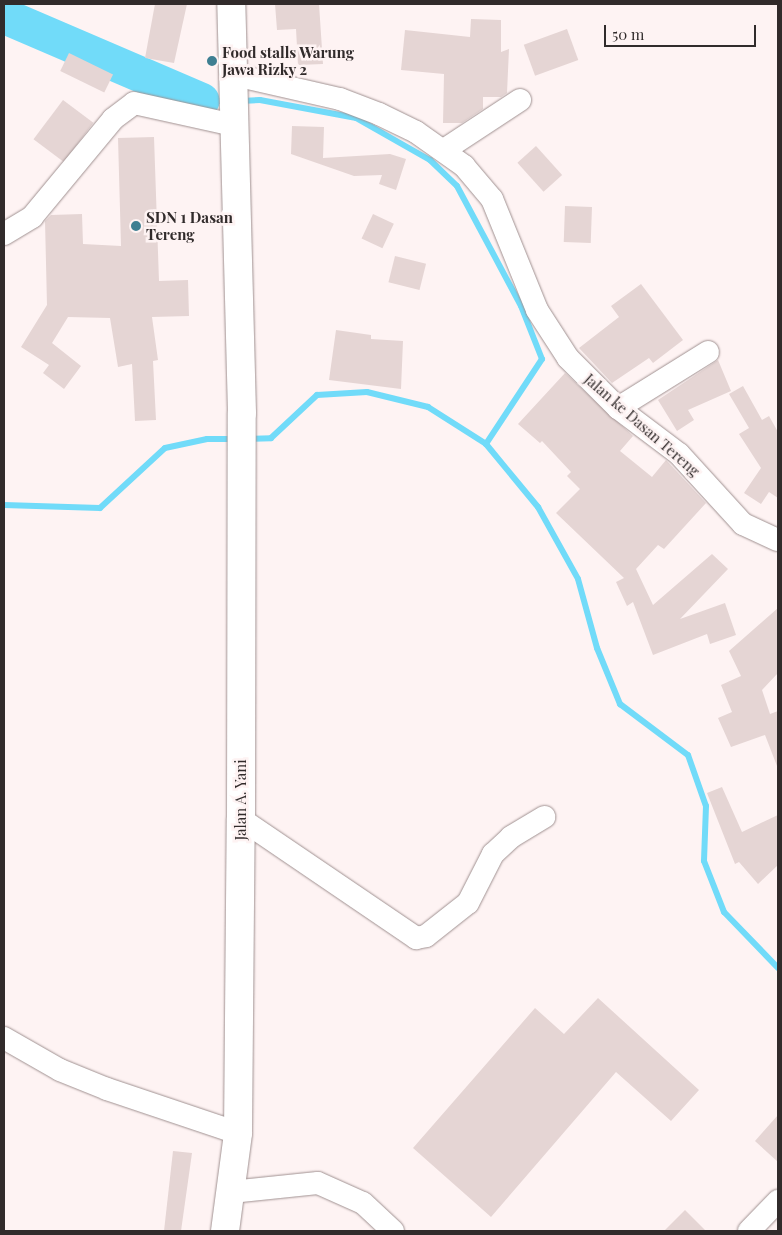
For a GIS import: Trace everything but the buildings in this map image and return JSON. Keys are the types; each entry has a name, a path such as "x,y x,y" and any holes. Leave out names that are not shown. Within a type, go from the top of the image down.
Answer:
{"highway":[{"name":"Jalan A. Yani","path":"226,1231 238,1133 241,819 242,439 231,4"}],"street":[{"name":"Jalan ke Dasan Tereng","path":"4,234 37,212 113,119 134,102 340,99 379,114 444,150 478,180 492,199 536,310 553,337 618,408 673,448 743,524 778,540"},
{"path":"444,150 520,100"},
{"path":"618,408 708,352"},
{"path":"241,819 416,938 426,936 468,903 493,854 510,837 544,817"},
{"path":"4,1038 60,1070 107,1089 238,1133"},
{"path":"230,1192 318,1183 363,1203 393,1231"},
{"path":"749,1231 778,1201"}],"waterway":[{"path":"4,16 202,101"},
{"path":"241,101 260,100 356,118 430,160 457,186 521,306 542,359 486,444"},
{"path":"202,101 228,101"},
{"path":"248,439 271,438 317,395 367,392 428,407 486,444 538,507 578,579 597,648 620,704 688,755 706,806 704,861 724,912 778,968"},
{"path":"4,505 100,508 165,448 207,439 235,439"}],"place":[{"name":"Food stalls Warung Jawa Rizky 2","path":"212,61"},
{"name":"SDN 1 Dasan Tereng","path":"136,226"}]}
